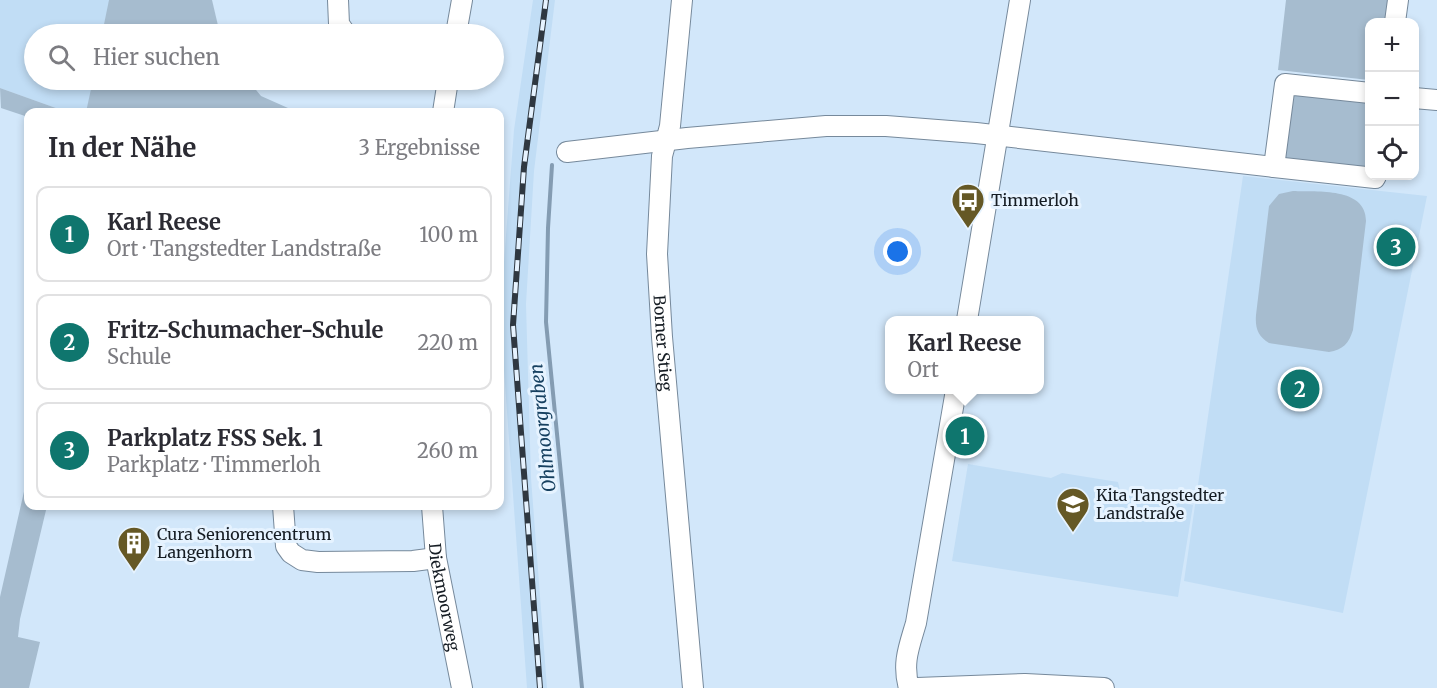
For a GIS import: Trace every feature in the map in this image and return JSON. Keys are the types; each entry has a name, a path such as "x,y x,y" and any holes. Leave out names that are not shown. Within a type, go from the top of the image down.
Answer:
{"street":[{"path":"338,0 339,24"},
{"path":"458,24 462,0"},
{"name":"Borner Stieg","path":"682,0 670,126 662,156 657,254 693,688"},
{"path":"968,316 1020,0"},
{"path":"1396,18 1398,0"},
{"path":"1274,166 1285,84 1365,92"},
{"path":"444,108 446,90"},
{"path":"1419,98 1437,100"},
{"path":"567,152 666,140 842,126 921,127 1365,177"},
{"path":"909,688 918,672 916,623 955,394"},
{"path":"283,510 286,546 291,553 302,560 413,561 436,558"},
{"name":"Diekmoorweg","path":"432,510 436,558 462,688"},
{"path":"917,688 1025,684 1104,688"}],"shaded area":[{"path":"0,0 111,0 107,24 24,24 24,90 92,90 87,108 56,108 0,88"},
{"path":"109,0 212,0 218,24 104,24"},
{"path":"533,0 555,0 534,171 526,304 531,478 547,688 527,688 504,370 504,262 514,130"},
{"path":"1286,0 1393,0 1391,18 1365,18 1365,80 1278,70"},
{"path":"0,88 56,108 24,108 24,116 1,108"},
{"path":"1290,88 1365,96 1365,170 1281,161"},
{"path":"91,90 256,90 261,96 288,108 87,108"},
{"path":"1243,176 1427,196 1343,613 1184,581"},
{"path":"1293,191 1338,194 1358,202 1364,210 1366,221 1353,330 1350,339 1338,350 1329,352 1269,343 1262,338 1257,328 1256,315 1269,206 1279,194"},
{"name":"Kita Tangstedter Landstraße","path":"968,464 1051,478 1062,473 1118,482 1120,491 1193,505 1178,597 952,561"},
{"path":"24,492 24,510 46,510 20,619 18,637 40,642 29,688 0,688 0,597"}],"waterway":[{"name":"Ohlmoorgraben","path":"552,165 546,322 582,688"}],"railway":[{"path":"540,688 513,325 524,167 546,0"}],"place":[{"name":"Timmerloh","path":"968,229"},
{"name":"Parkplatz FSS Sek. 1","path":"1396,247"},
{"name":"Fritz-Schumacher-Schule","path":"1300,389"},
{"name":"Karl Reese","path":"965,436"},
{"name":"Kita Tangstedter Landstraße","path":"1073,533"},
{"name":"Cura Seniorencentrum Langenhorn","path":"134,572"}]}
